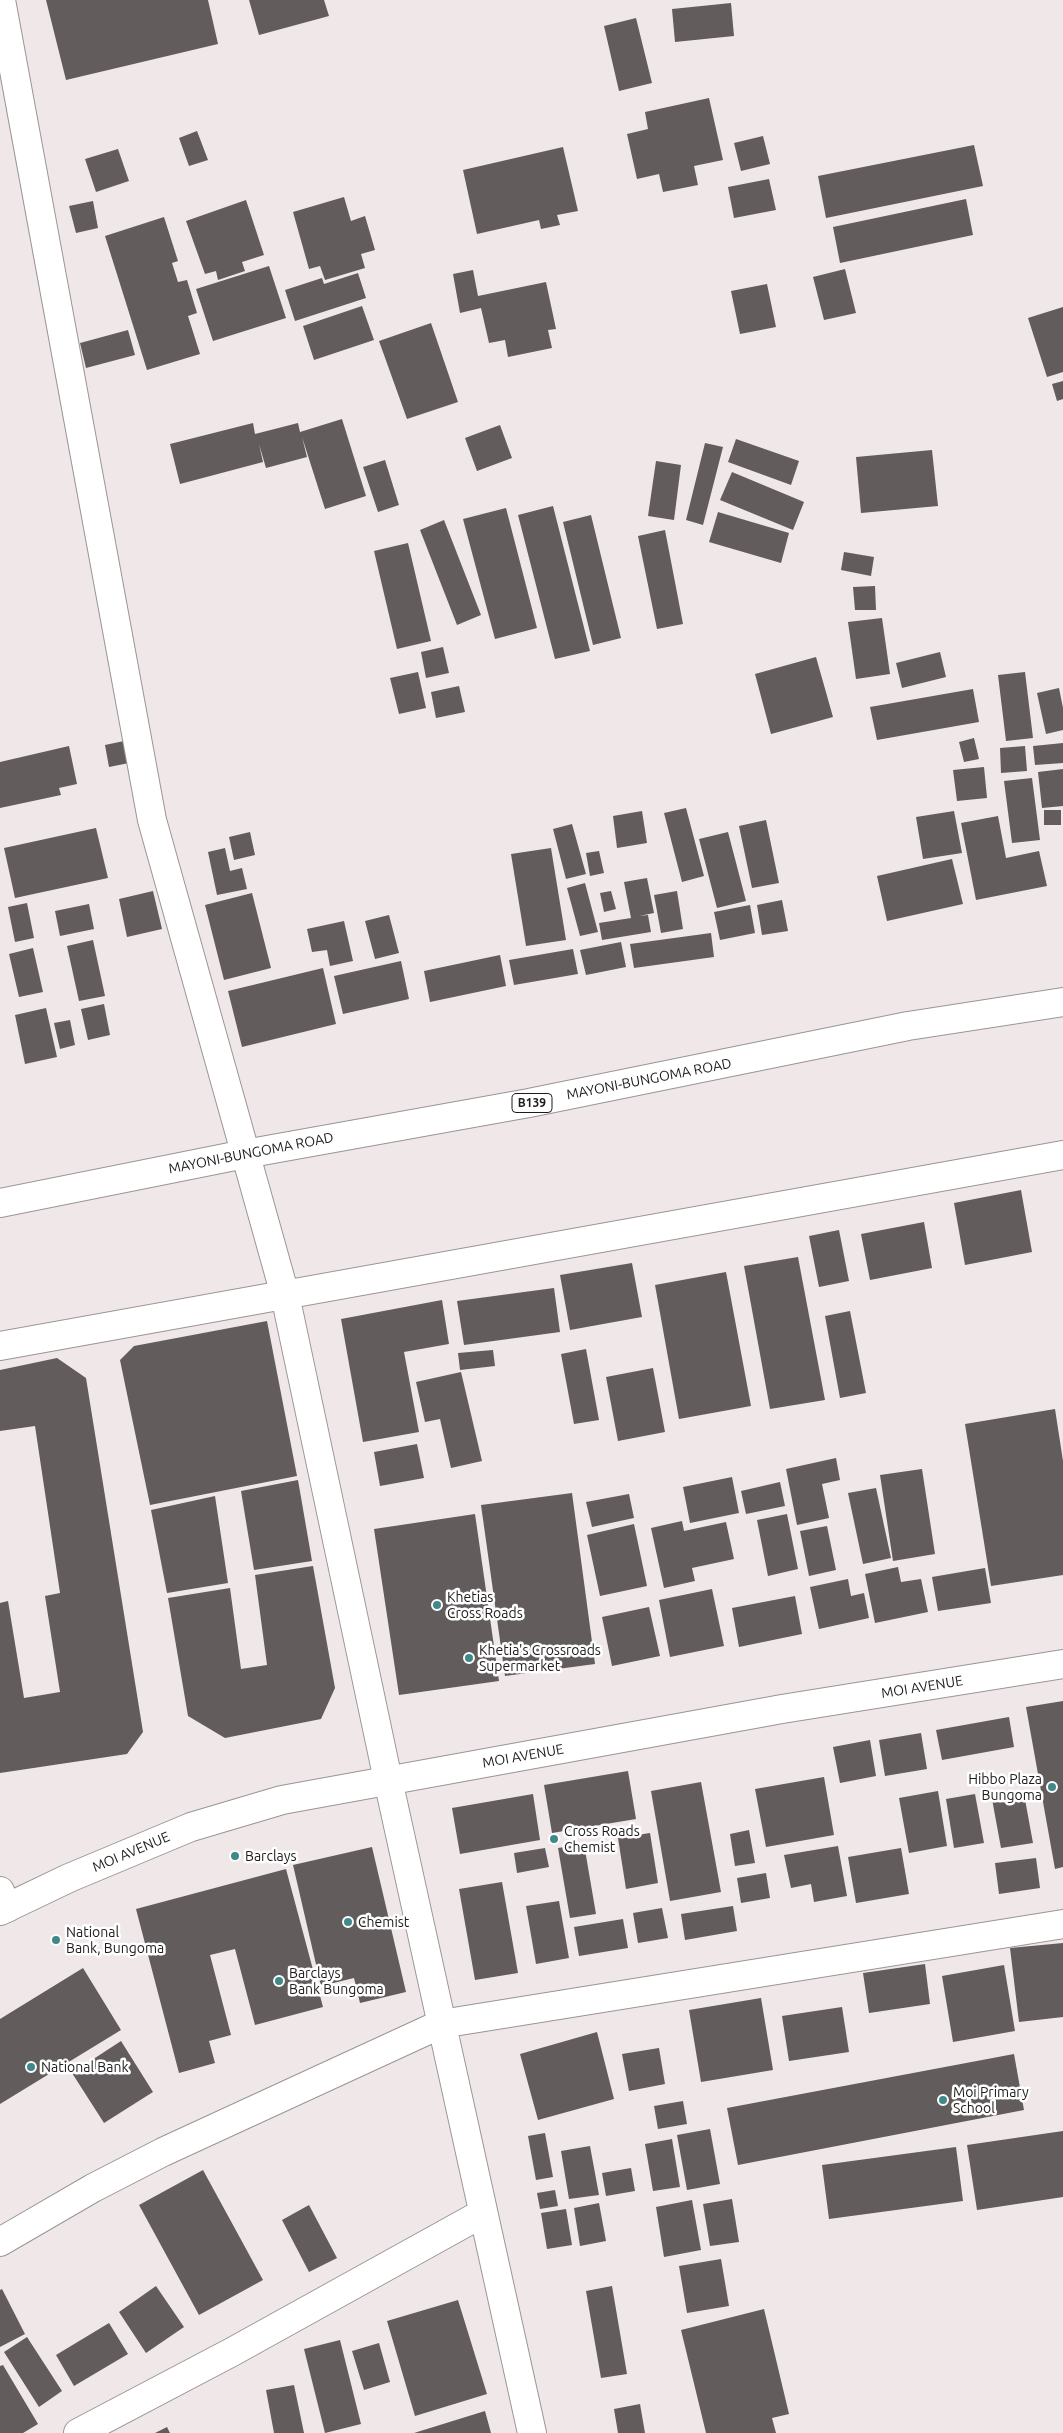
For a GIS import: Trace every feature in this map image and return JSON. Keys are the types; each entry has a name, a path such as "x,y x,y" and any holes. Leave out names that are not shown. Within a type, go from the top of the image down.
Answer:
{"street":[{"path":"1,0 152,820 285,1295 388,1780 532,2433"},
{"name":"MAYONI-BUNGOMA ROAD","path":"0,1203 245,1154 529,1103 908,1026 1063,1002"},
{"path":"0,1346 1063,1155"},
{"name":"MOI AVENUE","path":"2,1904 191,1827 282,1800 782,1709 1063,1664"},
{"path":"0,2242 93,2188 163,2152 441,2024 1063,1924"},
{"path":"78,2433 232,2352 482,2213"}],"building":[{"path":"46,0 208,0 218,44 66,80"},
{"path":"249,0 324,0 329,16 259,35"},
{"path":"731,3 734,36 675,42 672,9"},
{"path":"636,18 652,83 619,91 604,26"},
{"path":"709,98 723,160 694,166 698,185 663,192 659,174 637,179 627,134 648,129 645,112"},
{"path":"197,131 208,160 189,166 179,138"},
{"path":"763,136 770,164 741,171 734,143"},
{"path":"974,145 983,186 826,218 818,176"},
{"path":"563,147 578,211 557,215 560,225 541,229 539,220 477,234 463,170"},
{"path":"118,149 129,181 96,192 85,159"},
{"path":"769,179 776,210 734,218 728,187"},
{"path":"344,197 351,221 365,216 375,250 361,254 365,268 325,280 320,266 309,269 293,212"},
{"path":"966,199 973,235 840,263 833,227"},
{"path":"246,200 264,255 242,262 245,271 218,280 216,271 205,274 186,221"},
{"path":"93,201 98,228 76,233 69,206"},
{"path":"164,217 178,261 172,263 178,282 187,280 197,313 188,316 200,354 147,370 105,236"},
{"path":"269,266 286,318 213,341 196,289"},
{"path":"845,269 856,313 824,320 813,277"},
{"path":"473,270 478,296 546,282 556,329 548,330 552,348 508,357 505,340 489,343 481,308 460,313 453,274"},
{"path":"358,273 366,298 295,321 285,290 322,278 324,284"},
{"path":"767,284 776,327 740,334 731,291"},
{"path":"362,306 374,340 314,360 303,326"},
{"path":"1063,307 1063,372 1047,377 1028,318"},
{"path":"431,323 458,402 407,419 379,341"},
{"path":"128,330 135,355 86,368 80,343"},
{"path":"1063,381 1063,399 1057,401 1052,384"},
{"path":"342,419 366,496 325,509 302,437 307,457 266,468 259,444 263,462 180,484 170,444 253,423 255,434 298,423 300,432"},
{"path":"500,425 512,458 477,471 465,438"},
{"path":"736,439 799,461 791,485 728,462"},
{"path":"705,443 723,447 703,525 686,520"},
{"path":"932,450 938,506 861,513 856,457"},
{"path":"385,460 399,505 378,512 363,467"},
{"path":"656,461 681,465 674,520 648,516"},
{"path":"732,472 804,502 793,530 720,500"},
{"path":"553,506 590,651 555,659 518,515"},
{"path":"506,508 537,628 495,639 463,519"},
{"path":"718,512 789,533 781,563 709,542"},
{"path":"591,515 621,638 593,645 563,522"},
{"path":"444,520 481,615 457,625 420,530"},
{"path":"665,530 683,624 657,629 638,536"},
{"path":"408,543 431,641 397,649 374,551"},
{"path":"844,552 874,557 871,576 841,570"},
{"path":"875,586 876,610 855,610 853,587"},
{"path":"882,618 890,674 856,679 848,622"},
{"path":"443,647 449,673 426,678 421,652"},
{"path":"940,652 946,677 902,688 896,663"},
{"path":"816,657 833,717 771,734 755,674"},
{"path":"418,672 426,708 399,714 390,678"},
{"path":"1025,672 1033,738 1006,741 998,675"},
{"path":"459,686 465,712 436,718 431,692"},
{"path":"1059,688 1063,708 1063,730 1046,734 1037,693"},
{"path":"973,689 979,722 877,740 870,707"},
{"path":"974,738 979,759 964,762 959,742"},
{"path":"124,741 129,763 109,767 105,745"},
{"path":"1063,743 1063,763 1035,765 1033,746"},
{"path":"69,746 77,784 59,788 61,795 0,808 0,762"},
{"path":"1025,746 1027,771 1001,773 1000,748"},
{"path":"984,767 987,798 957,801 953,770"},
{"path":"1063,769 1063,806 1042,808 1038,772"},
{"path":"1032,778 1040,840 1012,843 1004,781"},
{"path":"686,808 704,876 682,882 664,813"},
{"path":"1044,810 1061,810 1061,825 1044,825"},
{"path":"642,811 647,843 617,848 613,816"},
{"path":"954,811 962,853 923,859 916,817"},
{"path":"998,816 1006,858 1039,851 1047,886 976,900 961,823"},
{"path":"766,820 779,883 752,888 739,826"},
{"path":"572,824 586,874 566,879 553,829"},
{"path":"96,828 108,878 15,898 4,848"},
{"path":"250,832 255,855 234,860 229,837"},
{"path":"728,832 746,901 717,908 699,839"},
{"path":"225,848 230,871 242,868 247,889 217,895 208,852"},
{"path":"551,848 566,940 526,946 511,854"},
{"path":"599,851 604,873 590,876 586,853"},
{"path":"952,859 963,904 887,921 877,876"},
{"path":"647,878 654,913 639,916 648,915 651,932 602,940 599,923 631,918 624,882"},
{"path":"585,883 598,932 580,936 567,888"},
{"path":"153,891 162,929 127,937 119,899"},
{"path":"611,891 616,909 604,912 600,893"},
{"path":"677,891 683,929 661,933 654,895"},
{"path":"252,893 271,968 224,980 205,905"},
{"path":"782,900 788,931 762,935 757,905"},
{"path":"27,903 34,938 15,942 8,907"},
{"path":"89,904 94,929 60,936 55,911"},
{"path":"750,905 755,933 720,940 714,912"},
{"path":"389,915 399,953 375,959 365,921"},
{"path":"344,921 353,961 330,966 327,950 312,952 307,929"},
{"path":"711,933 714,957 634,968 630,944"},
{"path":"93,940 105,996 79,1001 67,946"},
{"path":"621,942 626,967 586,975 580,950"},
{"path":"33,948 43,992 19,997 9,954"},
{"path":"573,949 578,974 514,985 509,960"},
{"path":"500,955 506,986 430,1002 424,971"},
{"path":"401,961 409,999 343,1014 334,976"},
{"path":"323,968 336,1024 242,1047 228,991"},
{"path":"104,1004 110,1035 88,1040 81,1009"},
{"path":"46,1008 57,1057 25,1064 15,1015"},
{"path":"70,1020 75,1045 60,1049 54,1023"},
{"path":"1021,1190 1032,1252 965,1265 954,1203"},
{"path":"924,1222 932,1268 870,1280 861,1234"},
{"path":"839,1230 849,1281 819,1287 809,1236"},
{"path":"798,1257 825,1400 770,1409 744,1266"},
{"path":"632,1263 642,1317 570,1330 560,1275"},
{"path":"726,1272 751,1406 679,1419 655,1285"},
{"path":"554,1288 560,1332 464,1345 457,1301"},
{"path":"442,1300 449,1344 404,1352 419,1432 363,1442 341,1319"},
{"path":"850,1311 866,1393 840,1398 825,1316"},
{"path":"267,1321 297,1476 150,1505 120,1360 134,1346"},
{"path":"586,1349 599,1420 574,1424 561,1354"},
{"path":"493,1350 495,1366 460,1370 458,1353"},
{"path":"57,1358 86,1378 143,1732 127,1754 0,1773 0,1603 8,1601 24,1698 60,1692 45,1596 60,1593 35,1426 0,1431 0,1370"},
{"path":"653,1368 665,1432 618,1441 606,1377"},
{"path":"461,1372 482,1461 451,1468 440,1419 425,1422 416,1382"},
{"path":"1055,1409 1063,1461 1063,1575 991,1586 965,1424"},
{"path":"417,1444 424,1478 380,1486 374,1452"},
{"path":"836,1458 840,1480 822,1484 829,1518 797,1525 786,1469"},
{"path":"922,1469 935,1554 893,1561 880,1475"},
{"path":"732,1477 739,1513 690,1523 683,1487"},
{"path":"298,1480 312,1561 254,1570 241,1491"},
{"path":"780,1482 785,1506 746,1514 741,1491"},
{"path":"876,1488 891,1558 863,1564 848,1493"},
{"path":"572,1493 595,1664 505,1676 481,1505"},
{"path":"629,1494 634,1518 592,1527 586,1502"},
{"path":"215,1496 228,1583 167,1593 151,1510"},
{"name":"Khetias Cross Roads","path":"475,1514 499,1681 399,1695 374,1529"},
{"path":"787,1514 798,1569 768,1576 757,1520"},
{"path":"682,1521 684,1531 726,1522 734,1559 692,1568 695,1581 664,1588 651,1528"},
{"path":"634,1524 647,1586 600,1596 587,1535"},
{"path":"827,1526 836,1570 809,1576 800,1531"},
{"path":"313,1566 335,1688 321,1719 225,1738 188,1716 168,1598 230,1588 241,1669 267,1665 255,1575"},
{"path":"898,1567 901,1582 921,1579 928,1612 875,1623 865,1574"},
{"path":"985,1568 991,1603 938,1611 932,1577"},
{"path":"848,1579 851,1596 864,1593 869,1618 819,1629 810,1587"},
{"path":"712,1589 724,1646 670,1657 659,1600"},
{"path":"795,1596 802,1634 739,1647 732,1608"},
{"path":"649,1607 660,1656 612,1666 602,1617"},
{"name":"Hibbo Plaza Bungoma","path":"1063,1701 1063,1867 1055,1869 1026,1707"},
{"path":"1009,1717 1014,1747 942,1760 936,1730"},
{"path":"921,1733 927,1769 885,1776 879,1740"},
{"path":"870,1740 876,1776 840,1783 833,1747"},
{"path":"628,1771 636,1819 552,1833 544,1785"},
{"path":"824,1777 834,1835 766,1847 755,1789"},
{"path":"701,1782 721,1892 670,1901 651,1791"},
{"path":"938,1791 947,1846 909,1853 899,1798"},
{"path":"533,1794 540,1840 460,1854 452,1808"},
{"path":"975,1794 984,1843 954,1848 946,1799"},
{"path":"1024,1794 1033,1843 1001,1848 992,1799"},
{"path":"749,1830 755,1863 735,1866 730,1834"},
{"path":"650,1833 658,1883 626,1889 618,1838"},
{"path":"584,1844 596,1914 570,1918 558,1848"},
{"path":"838,1846 847,1896 814,1902 811,1884 791,1888 784,1855"},
{"name":"Chemist","path":"372,1847 406,1992 360,2003 354,1978 321,1986 293,1865"},
{"path":"545,1848 549,1867 517,1873 514,1853"},
{"path":"901,1848 909,1894 856,1903 848,1857"},
{"path":"1036,1858 1040,1888 999,1894 995,1863"},
{"name":"Barclays Bank Bungoma","path":"286,1869 323,2007 255,2025 235,1949 210,1955 231,2035 209,2041 215,2063 179,2073 136,1909"},
{"path":"766,1873 770,1898 741,1903 737,1878"},
{"path":"502,1882 518,1973 475,1980 459,1889"},
{"path":"559,1901 569,1958 536,1964 526,1906"},
{"path":"733,1906 737,1931 685,1940 681,1914"},
{"path":"662,1908 668,1938 638,1943 633,1913"},
{"path":"623,1919 628,1948 579,1956 574,1927"},
{"path":"1063,1943 1063,2017 1019,2022 1010,1948"},
{"path":"925,1964 930,2004 869,2013 863,1973"},
{"path":"1004,1965 1015,2031 953,2042 942,1976"},
{"name":"National Bank","path":"83,1968 121,2030 0,2104 0,2019"},
{"path":"761,1998 773,2070 701,2082 689,2010"},
{"path":"842,2007 849,2052 789,2061 782,2016"},
{"path":"597,2032 614,2099 538,2120 520,2054"},
{"path":"121,2041 153,2092 104,2123 72,2073"},
{"path":"659,2048 665,2084 629,2091 622,2054"},
{"path":"1014,2054 1024,2110 738,2165 727,2108"},
{"path":"683,2101 687,2124 658,2129 654,2106"},
{"path":"710,2129 720,2184 687,2190 677,2135"},
{"path":"1063,2131 1063,2197 977,2210 967,2145"},
{"path":"545,2133 553,2177 536,2180 528,2136"},
{"path":"672,2139 680,2187 653,2191 645,2144"},
{"path":"590,2146 599,2195 569,2199 561,2151"},
{"path":"956,2147 963,2201 829,2219 822,2165"},
{"path":"631,2168 635,2191 606,2196 602,2173"},
{"path":"203,2170 263,2280 199,2315 139,2205"},
{"path":"555,2190 558,2206 540,2209 537,2193"},
{"path":"732,2199 739,2242 710,2246 703,2204"},
{"path":"692,2200 701,2250 664,2257 656,2207"},
{"path":"599,2203 606,2241 580,2246 574,2208"},
{"path":"309,2205 337,2258 309,2272 282,2220"},
{"path":"566,2209 572,2245 547,2249 541,2213"},
{"path":"721,2259 729,2306 687,2313 679,2266"},
{"path":"156,2286 184,2327 146,2353 119,2312"},
{"path":"612,2286 627,2374 601,2378 586,2291"},
{"path":"2,2289 25,2334 0,2347 0,2290"},
{"path":"458,2300 487,2394 415,2416 387,2321"},
{"path":"764,2309 789,2414 772,2418 776,2433 706,2433 681,2330"},
{"path":"109,2323 128,2354 74,2386 56,2355"},
{"path":"27,2337 62,2391 39,2407 4,2352"},
{"path":"340,2340 361,2424 325,2433 304,2349"},
{"path":"379,2343 390,2382 364,2390 352,2351"},
{"path":"3,2365 38,2424 23,2433 0,2433 0,2366"},
{"path":"294,2385 304,2433 274,2433 266,2390"},
{"path":"640,2404 645,2433 618,2433 614,2409"},
{"path":"485,2411 491,2433 414,2433"},
{"path":"167,2427 170,2433 155,2433"}],"place":[{"name":"Khetias Cross Roads","path":"437,1605"},
{"name":"Khetia's Crossroads Supermarket","path":"469,1658"},
{"name":"Hibbo Plaza Bungoma","path":"1052,1787"},
{"name":"Cross Roads Chemist","path":"554,1839"},
{"name":"Barclays","path":"235,1856"},
{"name":"Chemist","path":"348,1922"},
{"name":"National Bank, Bungoma","path":"56,1940"},
{"name":"Barclays Bank Bungoma","path":"279,1981"},
{"name":"National Bank","path":"31,2067"},
{"name":"Moi Primary School","path":"943,2100"}]}
